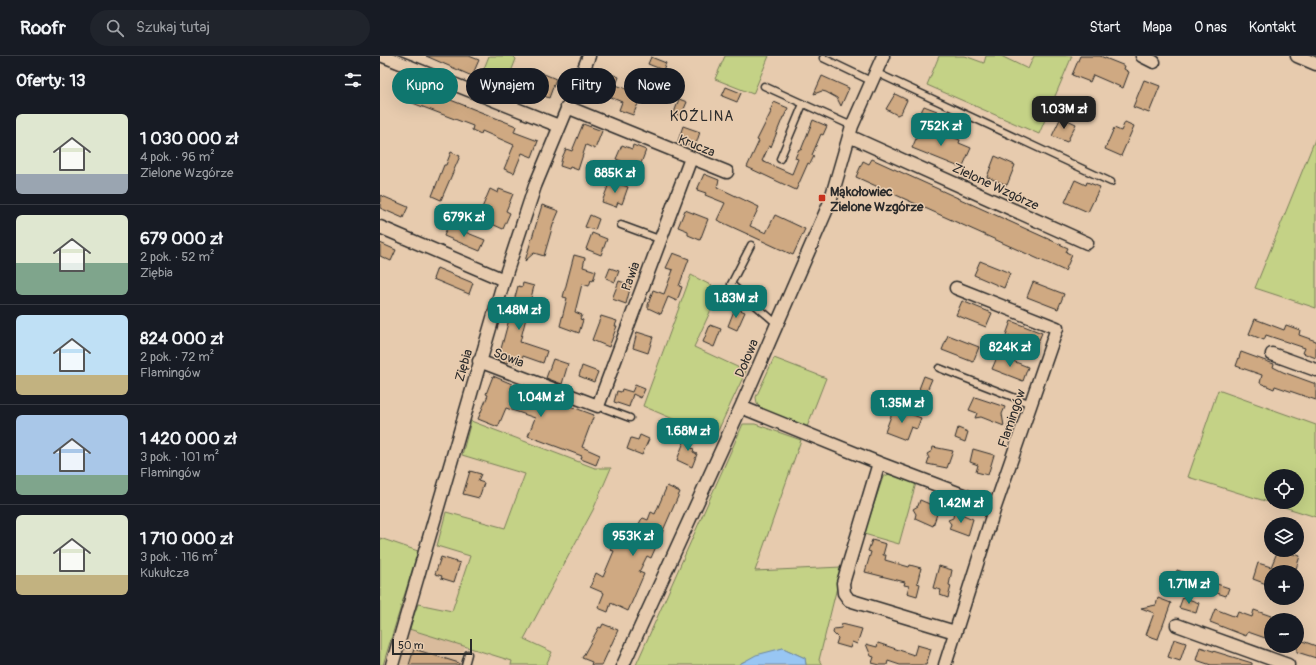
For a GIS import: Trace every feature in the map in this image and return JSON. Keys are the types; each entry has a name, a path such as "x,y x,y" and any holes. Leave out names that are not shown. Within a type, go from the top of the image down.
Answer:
{"street":[{"path":"384,56 559,126"},
{"name":"Ziębia","path":"392,665 479,361 504,280 535,186 588,56"},
{"name":"Dołowa","path":"623,665 741,407 776,323 830,202 851,131 882,56"},
{"path":"1142,56 1154,62"},
{"path":"1297,56 1316,64"},
{"name":"Krucza","path":"567,107 727,172"},
{"name":"Zielone Wzgórze","path":"851,131 1087,243"},
{"name":"Pawia","path":"598,406 659,239 692,158"},
{"path":"380,227 504,280"},
{"name":"Flamingów","path":"945,665 995,507 1057,328 956,288"},
{"path":"1272,354 1316,370"},
{"name":"Sowia","path":"479,361 598,406"},
{"path":"741,407 879,463 995,507"},
{"path":"879,463 843,583 844,593 849,600 955,632"},
{"path":"1177,624 1281,664"}],"lane":[{"path":"823,58 873,77 1111,182"},
{"path":"764,86 803,104 851,131"},
{"path":"780,160 803,104"},
{"path":"621,225 659,239"},
{"path":"751,245 731,284 776,323"},
{"path":"939,368 1030,404"},
{"path":"598,406 630,418"},
{"path":"465,665 468,654"}],"shaded area":[{"path":"409,629 465,646 459,665 399,665"}],"green space":[{"path":"489,56 513,56 516,59 512,68 484,68"},
{"path":"725,56 769,56 753,94 715,79"},
{"path":"939,56 965,56 984,63 986,56 1001,56 1028,69 1034,56 1072,56 1039,134 927,85"},
{"path":"1316,137 1316,308 1255,288"},
{"path":"691,275 720,290 694,347 746,371 715,437 643,406"},
{"path":"774,358 826,378 807,427 763,410 757,404 756,397"},
{"path":"1218,390 1316,425 1316,517 1290,509 1304,509 1304,469 1264,469 1264,501 1188,477"},
{"path":"471,421 595,468 611,468 593,510 524,639 552,652 546,665 511,665 512,661 409,629 418,604 452,611 470,556 437,546 446,512 505,528 525,474 462,455"},
{"path":"743,424 755,424 801,440 755,571 842,567 819,660 822,665 806,665 805,658 783,648 738,665 636,665"},
{"path":"889,474 916,483 899,544 864,534 883,477"},
{"path":"380,538 418,551 383,665 380,665"}],"water":[{"path":"783,648 805,658 806,665 738,665 756,655"}],"building":[{"path":"426,56 469,56 479,60 476,68 466,68 466,73 458,70 458,68 454,68"},
{"path":"1080,56 1100,56 1125,66 1124,69 1129,72 1123,88 1093,75 1090,82 1072,75"},
{"path":"651,57 666,63 664,68 658,68 648,64"},
{"path":"549,76 556,79 549,98"},
{"path":"616,76 619,77 616,85"},
{"path":"822,76 849,88 841,106 837,98 826,92 822,91 814,94"},
{"path":"1144,80 1160,86 1149,113 1133,107"},
{"path":"616,85 624,88 624,104 638,104 633,115 619,110 622,102 616,99"},
{"path":"726,87 741,93 737,102 722,96"},
{"path":"895,94 907,100 901,113 897,115 886,109"},
{"path":"685,101 687,102 681,116 674,113 677,104 685,104"},
{"path":"774,102 788,108 771,147 769,146 762,161 792,174 798,159 795,158 799,149 801,150 813,120 827,126 823,135 821,134 812,155 814,156 810,164 808,163 796,190 747,167"},
{"path":"458,103 516,126 514,132 538,141 532,157 522,153 514,173 504,169 514,145 482,131 481,134 472,130 473,126 415,104"},
{"path":"924,106 937,111 932,121 919,116"},
{"path":"1061,117 1076,124 1067,142 1052,136"},
{"path":"1125,122 1134,126 1121,156 1105,149 1114,128 1121,131"},
{"path":"583,124 602,131 595,149 586,145 578,170 560,166 566,149 572,151"},
{"path":"922,125 960,140 959,143 971,148 962,168 912,148"},
{"path":"683,126 700,132 695,147 678,141"},
{"path":"622,145 632,149 633,145 646,150 637,174 629,171 631,165 616,159"},
{"path":"451,152 460,156 441,200 432,196 444,165 446,165"},
{"path":"995,156 1015,165 1007,185 987,177"},
{"path":"872,159 1068,248 1066,252 1072,255 1065,271 856,177 863,161 869,164"},
{"path":"704,174 719,180 717,187 759,207 750,226 766,233 775,215 805,229 793,255 717,220 725,203 697,190"},
{"path":"1075,180 1086,185 1087,182 1100,187 1088,212 1065,202"},
{"path":"610,181 628,187 622,204 618,202 616,207 602,202"},
{"path":"490,189 498,193 499,189 513,194 506,211 510,213 503,229 483,220 488,210 482,208"},
{"path":"380,195 408,207 403,218 380,208"},
{"path":"542,205 559,211 553,225 544,256 534,253 525,261"},
{"path":"685,210 708,219 700,240 688,235 688,231 678,227"},
{"path":"590,215 599,219 595,230 585,227"},
{"path":"448,225 485,240 480,251 444,236"},
{"path":"592,233 607,239 601,255 586,249"},
{"path":"380,243 396,250 391,261 380,256"},
{"path":"673,253 689,259 679,286 682,287 677,301 668,297 661,314 648,308 648,305 653,290 664,294 673,270 666,268"},
{"path":"574,255 585,258 583,267 596,271 593,281 591,280 589,286 582,284 575,312 582,315 580,319 583,320 579,333 560,326 567,298 563,297"},
{"path":"980,261 1010,273 1004,288 974,275"},
{"path":"437,268 473,283 469,294 433,279"},
{"path":"610,268 619,271 615,282 606,278"},
{"path":"619,281 631,285 626,304 612,299"},
{"path":"1033,282 1064,294 1058,309 1027,297"},
{"path":"523,283 534,286 520,342 547,351 543,363 523,356 520,364 508,361 507,363 498,360 518,286 522,287"},
{"path":"962,301 992,313 986,327 956,315"},
{"path":"735,308 745,312 737,330 728,326"},
{"path":"601,316 617,321 615,326 617,326 609,347 592,340"},
{"path":"1255,319 1284,330 1286,325 1300,330 1299,335 1316,341 1316,358 1303,353 1305,348 1266,335 1264,340 1249,334"},
{"path":"1011,321 1042,333 1036,347 1006,335"},
{"path":"710,325 721,329 714,347 703,342"},
{"path":"637,332 653,337 648,353 633,348"},
{"path":"948,335 979,347 973,362 942,350"},
{"path":"1241,352 1274,364 1273,367 1283,372 1316,384 1316,400 1275,386 1274,389 1260,383 1262,375 1236,366"},
{"path":"998,355 1028,367 1023,381 992,369"},
{"path":"553,359 568,364 562,384 546,378"},
{"path":"582,366 598,372 594,382 579,376"},
{"path":"493,376 512,384 511,388 542,398 543,396 594,415 582,447 600,455 596,465 581,459 582,456 528,436 535,418 506,408 498,427 478,419 488,395 486,394"},
{"path":"924,376 932,379 926,393 919,389"},
{"path":"635,385 645,389 641,398 633,394 629,407 614,402 617,391 621,392 622,389 632,392"},
{"path":"975,397 1005,407 1002,414 1004,426 981,417 975,418 977,413 969,410"},
{"path":"894,408 921,418 917,429 911,427 906,440 885,432"},
{"path":"1009,423 1015,425 1012,434 1006,432"},
{"path":"958,428 968,432 965,442 955,438"},
{"path":"687,434 696,438 691,448 694,449 693,452 697,454 692,467 677,460"},
{"path":"640,435 649,439 642,455 627,449 631,438 638,440"},
{"path":"933,447 953,451 947,468 927,464 929,458 927,454 932,451"},
{"path":"973,449 994,455 988,475 976,472 978,465 970,462"},
{"path":"470,471 481,474 478,481 484,483 479,498 463,494"},
{"path":"667,486 680,492 651,558 647,556 639,572 644,574 628,611 611,603 608,612 598,608 604,593 590,587 596,573 603,577 614,551 610,550 614,542 634,534 643,518 648,520 651,512 655,514"},
{"path":"920,500 939,508 933,526 915,518 916,514 913,509 918,506"},
{"path":"954,511 973,519 968,536 949,529 951,524 948,520 953,518"},
{"path":"872,540 886,544 883,555 886,555 885,560 909,567 910,565 921,568 917,583 920,584 917,596 907,593 909,586 904,585 905,582 865,572 871,552 868,551"},
{"path":"441,557 460,563 454,582 441,578 442,576 435,574"},
{"path":"1275,557 1300,557 1297,565 1272,565"},
{"path":"1258,563 1264,565 1264,583 1253,579"},
{"path":"939,566 952,570 949,585 951,586 948,598 940,595 941,590 933,588"},
{"path":"1177,570 1192,575 1190,583 1175,578"},
{"path":"1214,583 1229,588 1226,596 1211,591"},
{"path":"1183,597 1199,603 1196,613 1179,608"},
{"path":"1158,598 1171,603 1158,639 1146,635 1154,613 1141,608 1156,605"},
{"path":"1215,609 1236,617 1238,612 1252,617 1254,610 1264,614 1264,638 1248,632 1246,636 1210,622"},
{"path":"603,624 618,630 602,665 591,665 592,662 582,658 599,627 601,628"},
{"path":"842,624 862,629 857,644 852,642 850,648 836,644 838,638 833,633 834,629 841,628"},
{"path":"1174,639 1186,643 1180,661 1168,657"},
{"path":"1304,642 1316,646 1316,658 1300,653 1304,653"},
{"path":"878,643 914,655 917,645 931,649 926,665 900,665 888,661 887,665 880,665 872,663 874,657 871,656 866,644 877,647"},
{"path":"1200,647 1252,663 1252,665 1211,665 1196,660"},
{"path":"414,649 459,663 459,665 409,665"}],"place":[{"name":"Mąkołowiec Zielone Wzgórze","path":"822,198"}],"district":[{"name":"KOŹLINA","path":"702,116"}]}
